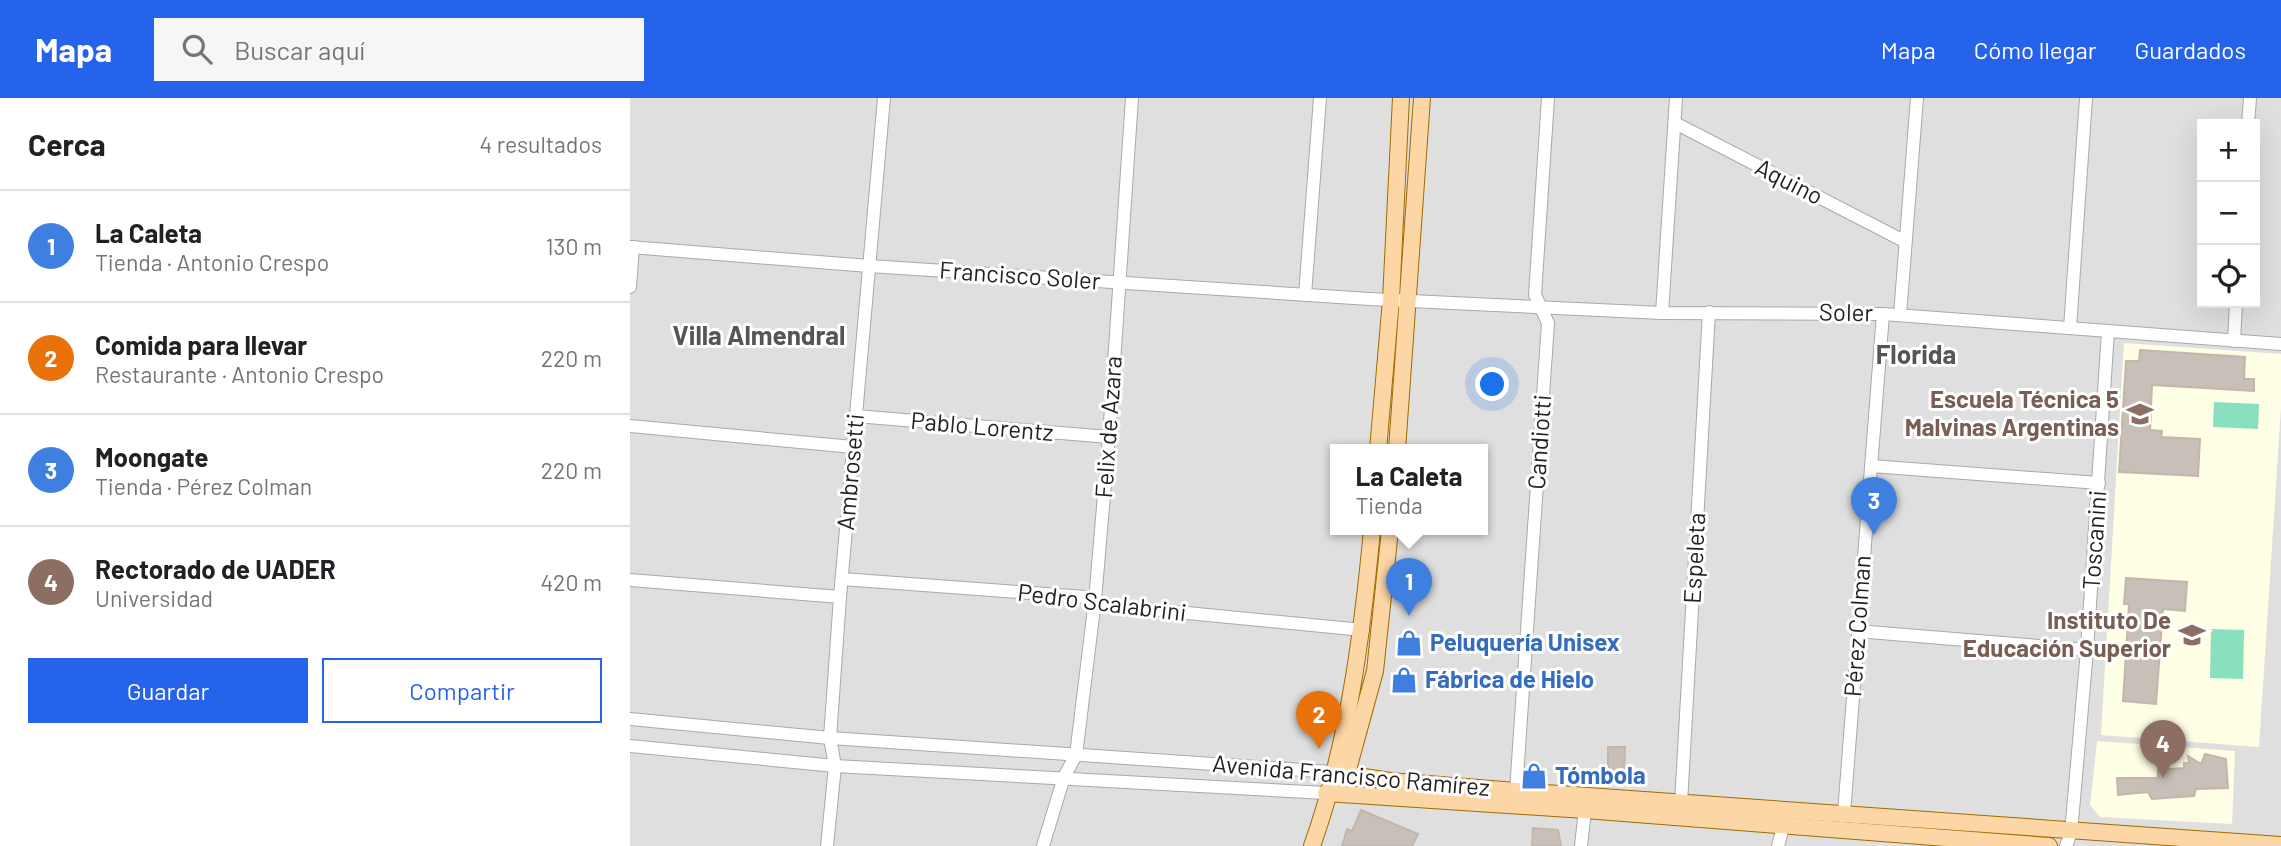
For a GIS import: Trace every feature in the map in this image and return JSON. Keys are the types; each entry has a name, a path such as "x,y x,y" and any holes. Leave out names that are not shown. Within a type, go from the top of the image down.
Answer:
{"main road":[{"path":"1379,444 1391,300 1401,98"},
{"path":"1398,444 1410,301 1422,98"},
{"path":"1312,846 1323,814 1334,793 1339,773 1363,630 1372,535"},
{"path":"1339,773 1375,671 1389,535"},
{"name":"Avenida Francisco Ramírez","path":"1339,773 1516,791 1681,803 1786,817 1912,842 2049,846"},
{"name":"Avenida Francisco Ramírez","path":"1334,793 1585,810 1786,817 1844,813 2069,839 2281,845"}],"street":[{"name":"Ambrosetti","path":"827,846 835,766 830,738 842,579 884,98"},
{"name":"Felix de Azara","path":"1076,755 1095,600 1109,438 1132,98"},
{"path":"1305,295 1320,98"},
{"name":"Candiotti","path":"1516,791 1548,323 1535,295 1548,98"},
{"path":"1662,313 1676,98"},
{"path":"1900,315 1917,98"},
{"path":"2070,328 2086,98"},
{"path":"2248,119 2250,98"},
{"name":"Aquino","path":"1675,123 1904,241"},
{"name":"Francisco Soler","path":"632,247 869,267 1410,301"},
{"path":"630,287 632,247"},
{"name":"Soler","path":"1410,301 1662,313 1883,314 2281,344"},
{"path":"2234,341 2236,308"},
{"name":"Espeleta","path":"1681,803 1709,312"},
{"name":"Pérez Colman","path":"1844,813 1883,314"},
{"name":"Toscanini","path":"2069,839 2087,650 2108,331"},
{"name":"Pablo Lorentz","path":"856,416 1109,438"},
{"path":"630,426 853,447"},
{"path":"1871,466 2099,483"},
{"name":"Pedro Scalabrini","path":"842,579 1085,597 1105,605 1363,630"},
{"path":"630,580 841,597"},
{"path":"1857,632 2087,650"},
{"name":"Avenida Francisco Ramírez","path":"630,719 830,738 1339,773"},
{"name":"Avenida Francisco Ramírez","path":"630,746 835,766 1064,776 1334,793"},
{"path":"1044,846 1064,776 1076,755"},
{"path":"1581,846 1585,810"},
{"path":"1778,846 1786,817"}],"shaded area":[{"path":"630,98 2281,98 2281,846 630,846"},
{"path":"2124,343 2281,354 2281,407 2259,747 2101,735"},
{"path":"2097,741 2235,751 2232,824 2100,817 2090,805"}],"green space":[{"path":"2214,402 2259,404 2258,429 2213,427"},
{"path":"2211,629 2244,630 2243,679 2210,678"}],"building":[{"path":"2140,350 2245,357 2244,379 2254,379 2254,391 2152,385 2150,430 2162,431 2161,437 2200,439 2198,476 2119,472 2126,361 2139,361"},
{"path":"2126,578 2187,582 2185,611 2163,609 2156,704 2123,701 2129,604 2124,604"},
{"path":"1608,747 1625,747 1624,779 1612,778 1612,774 1608,774"},
{"path":"2205,754 2226,759 2228,788 2196,789 2194,796 2152,799 2148,792 2118,795 2117,778 2158,778 2158,770 2184,768 2184,763 2189,763 2188,756 2201,764"},
{"path":"1361,810 1418,834 1412,846 1342,846 1347,829 1352,831"},
{"path":"1533,828 1558,830 1561,846 1532,846"}],"place":[{"name":"Escuela Técnica 5 Malvinas Argentinas","path":"2140,414"},
{"name":"Moongate","path":"1874,535"},
{"name":"La Caleta","path":"1409,616"},
{"name":"Instituto De Educación Superior","path":"2192,635"},
{"name":"Peluquería Unisex","path":"1409,643"},
{"name":"Fábrica de Hielo","path":"1404,680"},
{"name":"Comida para llevar","path":"1319,749"},
{"name":"Tómbola","path":"1534,776"},
{"name":"Rectorado de UADER","path":"2163,778"}],"district":[{"name":"Villa Almendral","path":"759,336"},
{"name":"Florida","path":"1916,355"}]}
